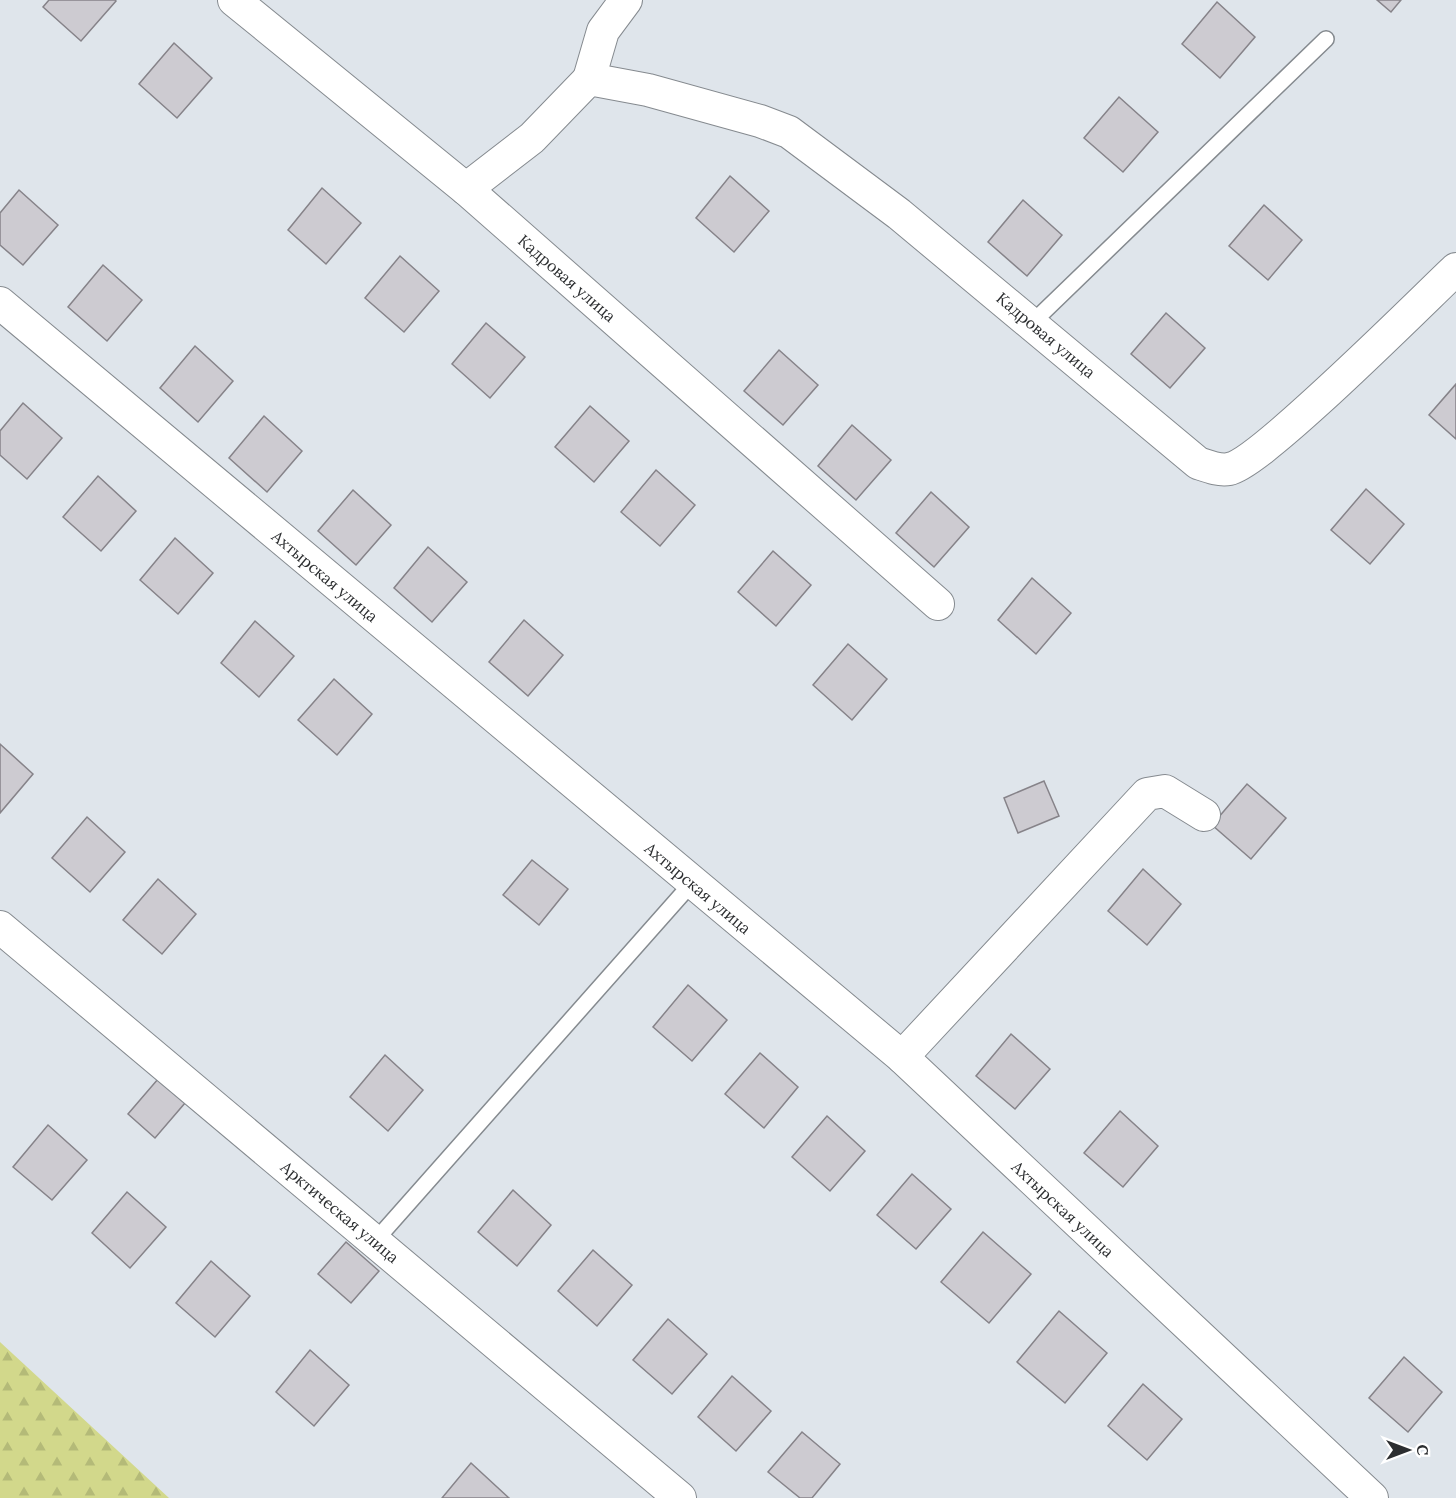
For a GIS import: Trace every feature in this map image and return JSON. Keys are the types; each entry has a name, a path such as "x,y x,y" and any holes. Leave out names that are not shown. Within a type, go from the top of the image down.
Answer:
{"street":[{"name":"Кадровая улица","path":"234,0 466,189 938,604"},
{"path":"466,189 532,138 589,79 603,31 626,0"},
{"name":"Кадровая улица","path":"589,79 648,90 760,121 789,132 899,214 1198,463 1229,469 1244,462 1291,424 1456,269"},
{"name":"Ахтырская улица","path":"0,303 902,1057 1372,1498"},
{"path":"902,1057 1147,794 1165,791 1204,815"},
{"name":"Арктическая улица","path":"0,927 680,1498"}],"lane":[{"path":"1032,323 1326,39"},
{"path":"375,1241 692,883"}],"green space":[{"path":"0,1342 169,1498 0,1498"}],"building":[{"path":"49,0 116,1 81,41 43,7"},
{"path":"1377,0 1401,0 1391,12"},
{"path":"1217,2 1255,37 1220,78 1182,44"},
{"path":"174,43 212,78 177,118 139,84"},
{"path":"1119,97 1158,132 1123,172 1084,138"},
{"path":"730,176 769,211 734,252 696,218"},
{"path":"322,188 361,223 326,264 288,230"},
{"path":"19,190 58,225 23,265 0,245 0,213"},
{"path":"1023,200 1062,235 1027,276 988,242"},
{"path":"1264,205 1302,240 1268,280 1229,246"},
{"path":"400,256 439,291 404,332 365,298"},
{"path":"103,265 142,300 107,341 68,307"},
{"path":"1166,313 1205,348 1170,388 1131,354"},
{"path":"486,323 525,357 490,398 452,364"},
{"path":"195,346 233,381 198,422 160,388"},
{"path":"779,350 818,385 783,425 744,391"},
{"path":"1456,384 1456,439 1429,415"},
{"path":"23,403 62,438 27,479 0,455 0,431"},
{"path":"590,406 629,441 594,482 555,447"},
{"path":"264,416 302,451 267,492 229,458"},
{"path":"852,425 891,460 856,500 818,466"},
{"path":"656,470 695,505 660,546 621,512"},
{"path":"98,476 136,511 101,551 63,517"},
{"path":"1366,489 1404,524 1370,564 1331,530"},
{"path":"353,490 391,525 356,565 318,531"},
{"path":"931,492 969,527 934,567 896,533"},
{"path":"175,538 213,573 178,614 140,580"},
{"path":"428,547 467,582 432,622 394,588"},
{"path":"773,551 811,585 776,626 738,592"},
{"path":"1032,578 1071,613 1036,654 998,620"},
{"path":"524,620 563,655 528,696 489,662"},
{"path":"255,621 294,656 259,697 221,663"},
{"path":"848,644 887,679 852,720 813,685"},
{"path":"334,679 372,714 337,755 298,720"},
{"path":"0,744 33,774 0,813"},
{"path":"1044,781 1059,816 1018,833 1004,798"},
{"path":"1247,784 1286,818 1251,859 1212,825"},
{"path":"87,817 125,852 90,892 52,858"},
{"path":"532,860 568,889 539,925 503,895"},
{"path":"1143,869 1181,904 1147,945 1108,911"},
{"path":"158,879 196,914 162,954 123,920"},
{"path":"688,985 727,1020 692,1061 653,1027"},
{"path":"1011,1034 1050,1069 1015,1109 976,1076"},
{"path":"760,1053 798,1087 764,1128 725,1094"},
{"path":"385,1055 423,1090 388,1131 350,1097"},
{"path":"158,1079 185,1103 155,1138 128,1114"},
{"path":"1120,1111 1158,1146 1123,1187 1084,1153"},
{"path":"827,1116 865,1151 830,1191 792,1157"},
{"path":"48,1125 87,1160 52,1200 13,1167"},
{"path":"912,1174 951,1209 916,1249 877,1215"},
{"path":"513,1190 551,1225 517,1266 478,1232"},
{"path":"127,1192 166,1227 130,1268 92,1233"},
{"path":"983,1232 1031,1274 989,1323 941,1282"},
{"path":"346,1242 379,1271 351,1303 318,1274"},
{"path":"593,1250 632,1285 597,1326 558,1291"},
{"path":"211,1261 250,1296 215,1337 176,1303"},
{"path":"1059,1311 1107,1353 1065,1403 1017,1362"},
{"path":"668,1319 707,1354 672,1394 633,1360"},
{"path":"310,1350 349,1385 314,1426 276,1392"},
{"path":"1404,1357 1442,1392 1408,1432 1369,1398"},
{"path":"732,1376 771,1411 736,1451 698,1417"},
{"path":"1143,1384 1182,1419 1147,1460 1108,1426"},
{"path":"802,1432 840,1464 812,1498 800,1498 768,1472"},
{"path":"471,1463 509,1498 442,1498"}]}
